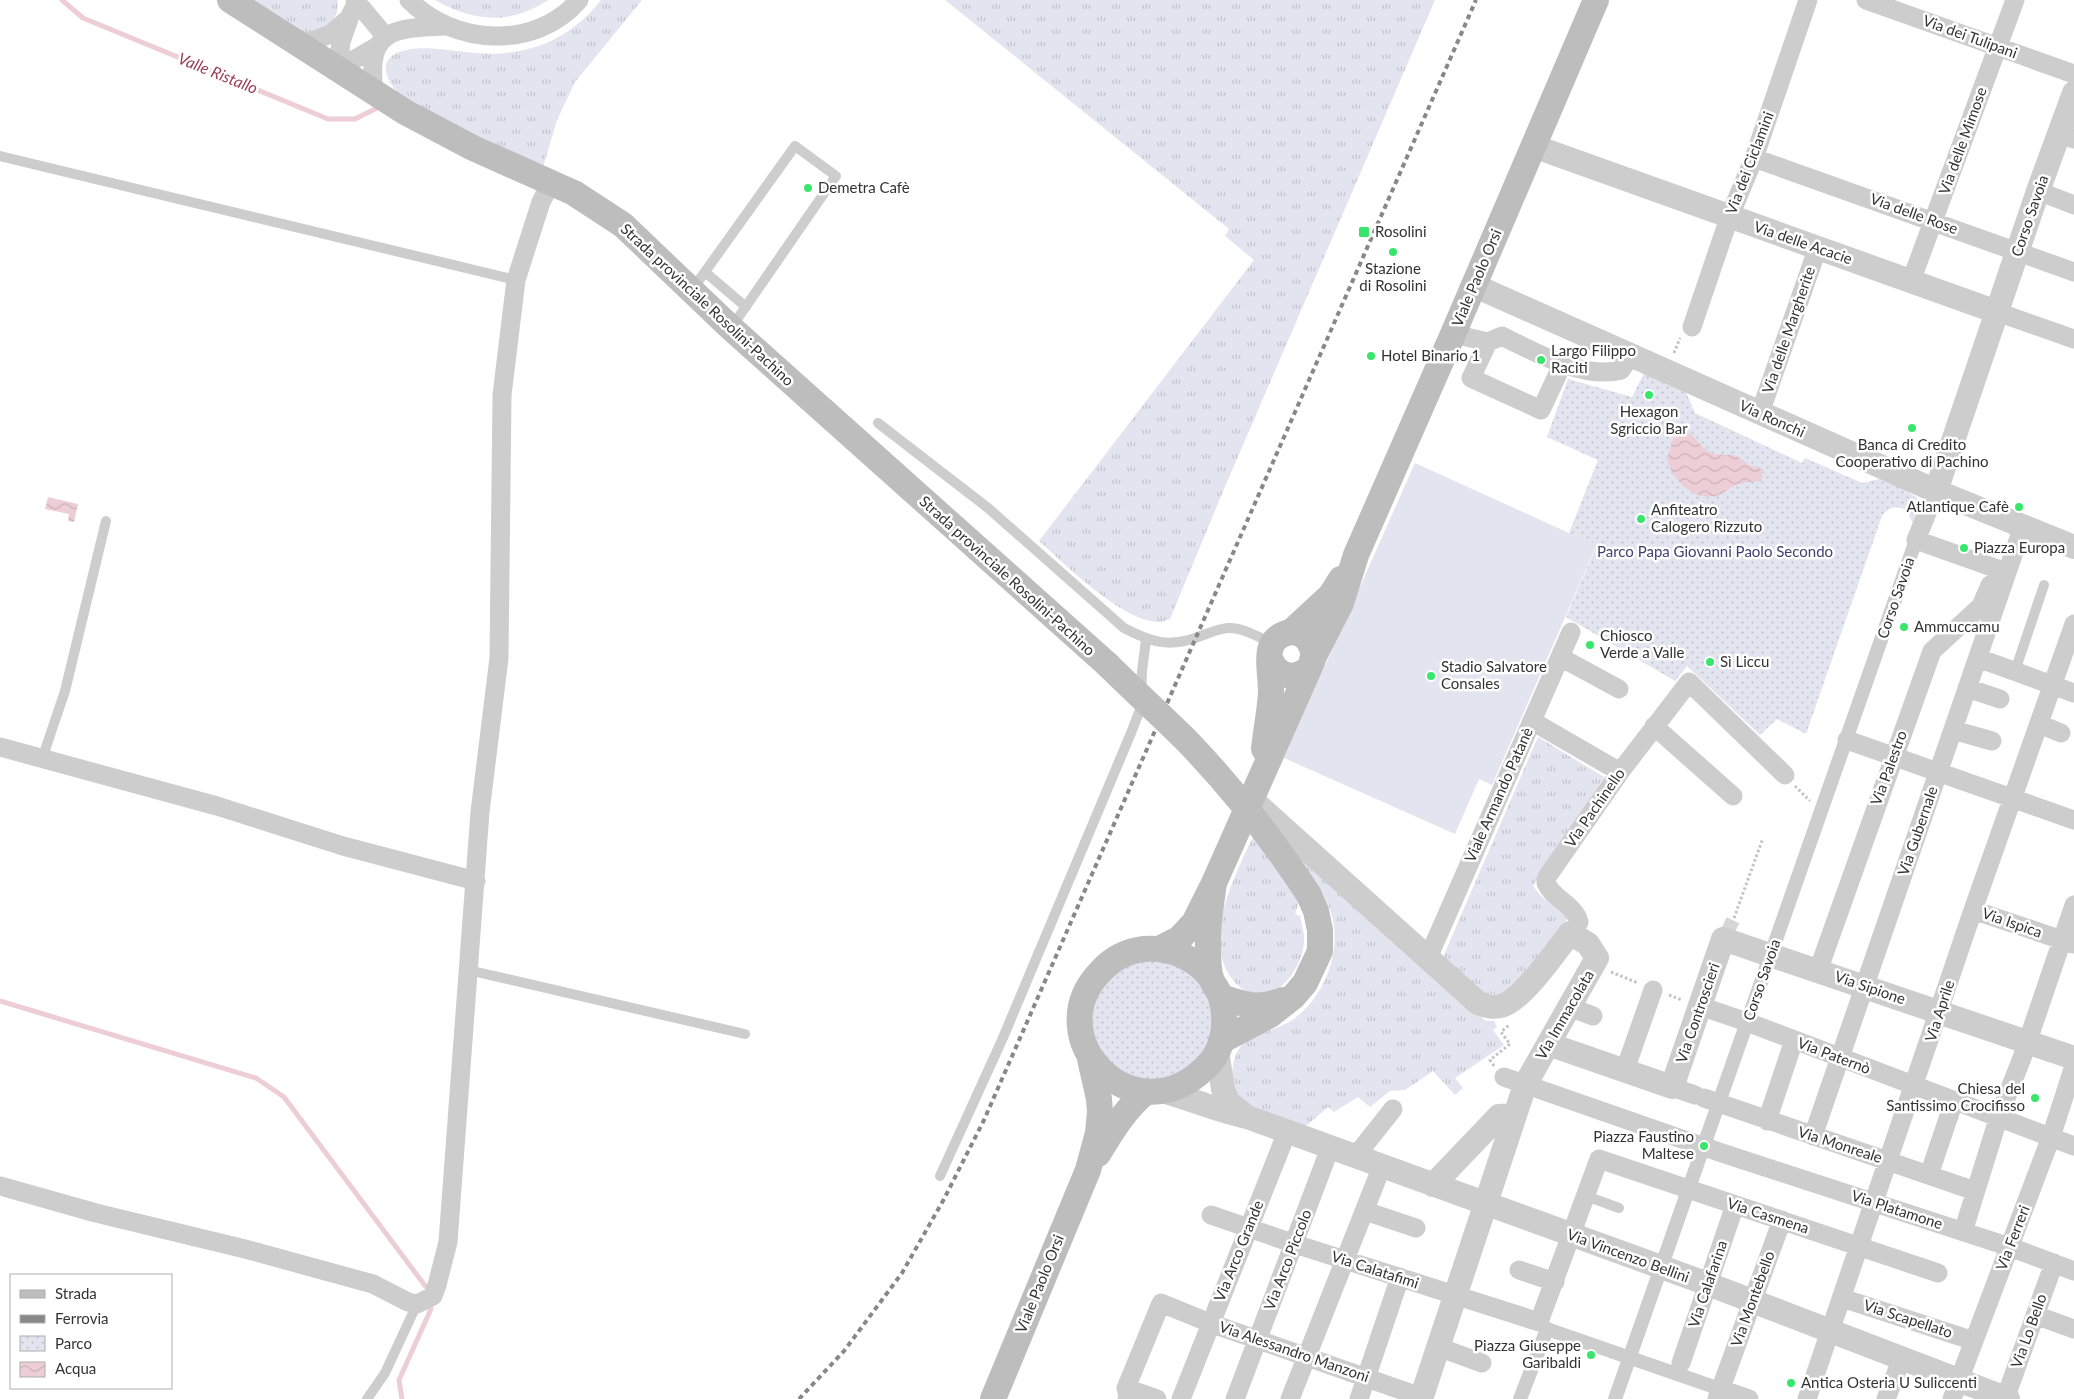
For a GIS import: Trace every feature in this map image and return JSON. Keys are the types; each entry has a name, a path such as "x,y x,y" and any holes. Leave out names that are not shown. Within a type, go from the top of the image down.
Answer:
{"main road":[{"name":"Strada provinciale Rosolini-Pachino","path":"230,0 405,112 473,148 574,193 698,281 731,328 1108,665 1187,742 1227,787 1289,864 1309,895 1316,911 1320,930 1320,951 1305,983 1293,997 1270,1015 1219,1046"},
{"name":"Viale Paolo Orsi","path":"1356,555 1596,0"},
{"path":"1256,789 1278,646 1331,595 1356,555"},
{"path":"1159,949 1179,939 1194,923 1214,884 1311,663 1341,603 1356,555"},
{"path":"1298,633 1309,641 1312,647 1311,663 1299,675 1285,675 1279,672 1278,646 1298,633"},
{"path":"1088,1170 1134,1102 1154,1092 1179,1087 1195,1078 1208,1066 1219,1046 1224,1019 1208,946 1214,884"},
{"path":"1154,1092 1129,1088 1114,1081 1100,1070 1090,1056 1082,1038 1080,1019 1083,999 1092,982 1104,967 1121,956 1139,950 1159,949 1174,952 1188,958 1216,987 1249,1006 1263,1007 1293,997"},
{"path":"1088,1170 1098,1133 1100,1112 1090,1056"},
{"name":"Viale Paolo Orsi","path":"993,1399 1088,1170"}],"street":[{"path":"409,0 432,19 446,26 480,36 532,31 555,20 579,0"},
{"name":"Via dei Ciclamini","path":"1692,327 1729,218 1754,158 1808,0"},
{"name":"Via dei Tulipani","path":"1866,0 1907,7 1998,47 2074,74"},
{"name":"Via delle Mimose","path":"1911,281 2015,0"},
{"path":"301,45 331,34 355,5"},
{"path":"355,5 381,42"},
{"path":"338,68 341,42 355,5"},
{"path":"338,68 402,30 416,27 446,26"},
{"path":"374,92 372,71 381,42"},
{"name":"Corso Savoia","path":"1690,1191 1704,1147 1706,1099 1747,1022 1916,540 1936,491 2038,191 2067,137 2074,93"},
{"name":"Via delle Acacie","path":"1533,146 1729,218 1818,247 2074,339"},
{"name":"Via delle Rose","path":"1754,158 2074,272"},
{"path":"0,1186 96,1213 245,1249 373,1284 408,1302 417,1304 433,1296 448,1242 480,812 499,658 502,395 516,280 541,202 551,183"},
{"path":"2038,191 2074,205"},
{"name":"Via delle Margherite","path":"1760,413 1818,247"},
{"name":"Via Ronchi","path":"1473,286 1936,491 2074,547"},
{"path":"1453,334 1488,342 1502,336 1562,364 1610,374 1621,370 1631,356"},
{"path":"1488,342 1471,378 1541,410 1562,364"},
{"name":"Via Gubernale","path":"1813,1136 1978,658 2000,578 2023,526"},
{"path":"1916,540 2000,578"},
{"name":"Via Palestro","path":"1818,971 1892,757 1932,651 1981,606 2000,578"},
{"name":"Via Aprile","path":"1807,1399 2074,624"},
{"name":"Viale Armando Patanè","path":"1428,958 1571,632"},
{"path":"1560,657 1619,689"},
{"path":"1978,658 2074,693"},
{"name":"Via Pachinello","path":"1570,934 1579,922 1577,914 1549,890 1546,883 1547,877 1620,772 1689,682 1785,775"},
{"path":"1967,688 2000,699"},
{"path":"1532,721 1620,772"},
{"path":"2039,724 2061,733"},
{"path":"1654,726 1733,796"},
{"path":"1953,730 1992,741"},
{"path":"1846,740 2074,820"},
{"path":"0,747 217,806 344,846 476,881"},
{"path":"1256,789 1428,958 1478,1003 1489,1007 1501,1006 1509,1002 1532,981 1570,934"},
{"path":"1963,1232 2022,1046 2074,904"},
{"name":"Via Ispica","path":"1974,910 2063,938"},
{"name":"Via Immacolata","path":"1423,1398 1484,1204 1515,1114 1515,1081 1548,1044 1597,958 1588,944 1570,934"},
{"name":"Via Sipione","path":"1725,936 1771,956 1940,1012 2073,1066"},
{"name":"Via Controscieri","path":"1672,1086 1725,936"},
{"path":"1626,1070 1653,990"},
{"name":"Via Paternò","path":"1700,1006 1999,1116 2074,1146"},
{"path":"1569,1007 1593,1016"},
{"path":"1767,1121 1794,1040"},
{"name":"Via Monreale","path":"1548,1044 1672,1086 1767,1121 1888,1160 1975,1191"},
{"path":"1219,1046 1223,1089 1228,1102 1246,1117"},
{"name":"Via Ferreri","path":"1955,1390 2010,1247 2050,1137 2073,1066"},
{"name":"Via Platamone","path":"1515,1081 1704,1147 2010,1247 2074,1271"},
{"name":"Via Vincenzo Bellini","path":"1154,1092 1190,1099 1225,1112 1246,1117 1753,1300 1902,1358 1955,1390 2006,1399"},
{"path":"1929,1175 1954,1101"},
{"path":"1355,1156 1393,1109"},
{"path":"1433,1185 1499,1116 1515,1114"},
{"name":"Via Arco Grande","path":"1181,1399 1287,1132"},
{"name":"Via Arco Piccolo","path":"1235,1399 1330,1148"},
{"name":"Via Casmena","path":"1586,1196 1599,1159 1938,1273"},
{"path":"1290,1399 1382,1166"},
{"path":"1615,1399 1690,1191"},
{"path":"1520,1399 1555,1282 1586,1196"},
{"name":"Via Calafarina","path":"1679,1369 1735,1205"},
{"path":"1365,1211 1416,1228"},
{"name":"Via Calatafimi","path":"1211,1215 1543,1325"},
{"name":"Via Montebello","path":"1729,1392 1753,1300 1782,1220"},
{"name":"Via Lo Bello","path":"2006,1399 2054,1263"},
{"path":"1519,1270 1555,1282"},
{"path":"1359,1399 1400,1277"},
{"name":"Via Scapellato","path":"1842,1298 1974,1341"},
{"name":"Via Alessandro Manzoni","path":"1126,1393 1162,1303 1210,1323 1423,1398"},
{"path":"2035,1314 2074,1329"},
{"path":"1543,1325 1679,1369 1729,1392"},
{"path":"1438,1347 1482,1363"},
{"path":"1886,1399 1902,1358"},
{"path":"1126,1393 1157,1399"}],"lane":[{"path":"731,328 746,307 836,176 795,146 698,281 746,307"},
{"path":"0,156 516,280"},
{"path":"878,424 988,508 1124,628 1146,640 1161,643 1175,642 1228,628 1245,631 1278,646"},
{"path":"42,759 65,691 106,521"},
{"path":"2015,671 2044,585"},
{"path":"940,1176 1002,1040 1142,707 1142,671 1146,640"},
{"path":"468,970 745,1034"},
{"path":"1586,1196 1619,1208"},
{"path":"367,1399 385,1373 417,1304"}],"path":[{"path":"1668,372 1684,324 1692,327"},
{"path":"1785,775 1821,812"},
{"path":"1734,918 1763,838"},
{"path":"1594,965 1653,990 1700,1006"},
{"path":"1509,1002 1521,1015 1501,1032 1510,1044 1490,1060 1515,1081"}],"green space":[{"path":"253,0 338,0 337,12 332,24 311,33 303,34"},
{"path":"435,0 548,0 520,14 492,18 463,13"},
{"path":"601,0 642,0 575,82 557,120 543,167 500,149 399,94 388,79 386,73 387,62 397,53 405,50 431,48 486,54 505,53 541,45 573,28"},
{"path":"945,0 1435,0 1224,489 1170,619 1159,622 1145,620 1112,603 1079,577 1039,541 1254,260 1225,236 1229,229"},
{"name":"Parco Papa Giovanni Paolo Secondo","path":"1644,373 1686,392 1695,413 1802,463 1805,458 1862,483 1879,479 1902,488 1916,497 1919,506 1913,523 1904,509 1897,507 1890,509 1882,516 1806,734 1777,719 1760,735 1687,666 1675,681 1566,617 1597,545 1569,533 1598,460 1547,437 1568,379 1632,397"},
{"name":"Stadio Salvatore Consales","path":"1415,463 1597,544 1492,785 1479,779 1455,834 1284,758"},
{"path":"1538,737 1604,777 1533,886 1540,895 1568,918 1532,970 1502,995 1484,994 1443,957"},
{"path":"1263,818 1337,892 1486,1021 1494,1021 1497,1027 1493,1030 1504,1045 1455,1078 1463,1088 1455,1095 1433,1071 1405,1090 1390,1091 1370,1107 1358,1097 1334,1112 1328,1107 1305,1127 1254,1108 1236,1092 1232,1081 1233,1066 1239,1048 1247,1040 1290,1022 1305,1009 1322,987 1332,961 1334,947 1335,933 1332,916 1320,888 1299,902 1295,914 1300,916 1304,935 1303,948 1296,968 1283,984 1270,993 1257,994 1244,990 1234,981 1225,967 1220,951 1219,932 1221,919 1236,874"},
{"path":"1132,961 1173,962 1205,988 1215,1028 1197,1065 1161,1083 1120,1076 1093,1045 1091,1005 1100,986"}],"water":[{"path":"1690,433 1710,453 1735,456 1751,466 1763,469 1761,481 1733,486 1716,496 1699,495 1692,492 1674,475 1667,459 1673,439 1681,434"},
{"path":"48,497 78,504 74,522 68,521 69,514 45,509"}],"waterway":[{"name":"Valle Ristallo","path":"62,0 83,18 328,119 355,119 379,107"},
{"path":"0,1001 256,1078 284,1097 426,1287"},
{"path":"402,1399 399,1380 431,1309"}],"tunnel":[{"path":"1727,933 1734,918"}],"railway":[{"path":"799,1399 844,1351 902,1273 944,1199 984,1120 1476,0"}],"place":[{"name":"Demetra Cafè","path":"808,188"},
{"name":"Rosolini","path":"1364,232"},
{"name":"Stazione di Rosolini","path":"1393,252"},
{"name":"Hotel Binario 1","path":"1371,356"},
{"name":"Largo Filippo Raciti","path":"1541,360"},
{"name":"Hexagon Sgriccio Bar","path":"1649,395"},
{"name":"Banca di Credito Cooperativo di Pachino","path":"1912,428"},
{"name":"Atlantique Cafè","path":"2019,507"},
{"name":"Anfiteatro Calogero Rizzuto","path":"1641,519"},
{"name":"Piazza Europa","path":"1964,548"},
{"name":"Ammuccamu","path":"1904,627"},
{"name":"Chiosco Verde a Valle","path":"1590,645"},
{"name":"Sì Liccu","path":"1710,662"},
{"name":"Stadio Salvatore Consales","path":"1431,676"},
{"name":"Chiesa del Santissimo Crocifisso","path":"2035,1098"},
{"name":"Piazza Faustino Maltese","path":"1704,1146"},
{"name":"Piazza Giuseppe Garibaldi","path":"1591,1355"},
{"name":"Antica Osteria U Suliccenti","path":"1791,1383"}]}
